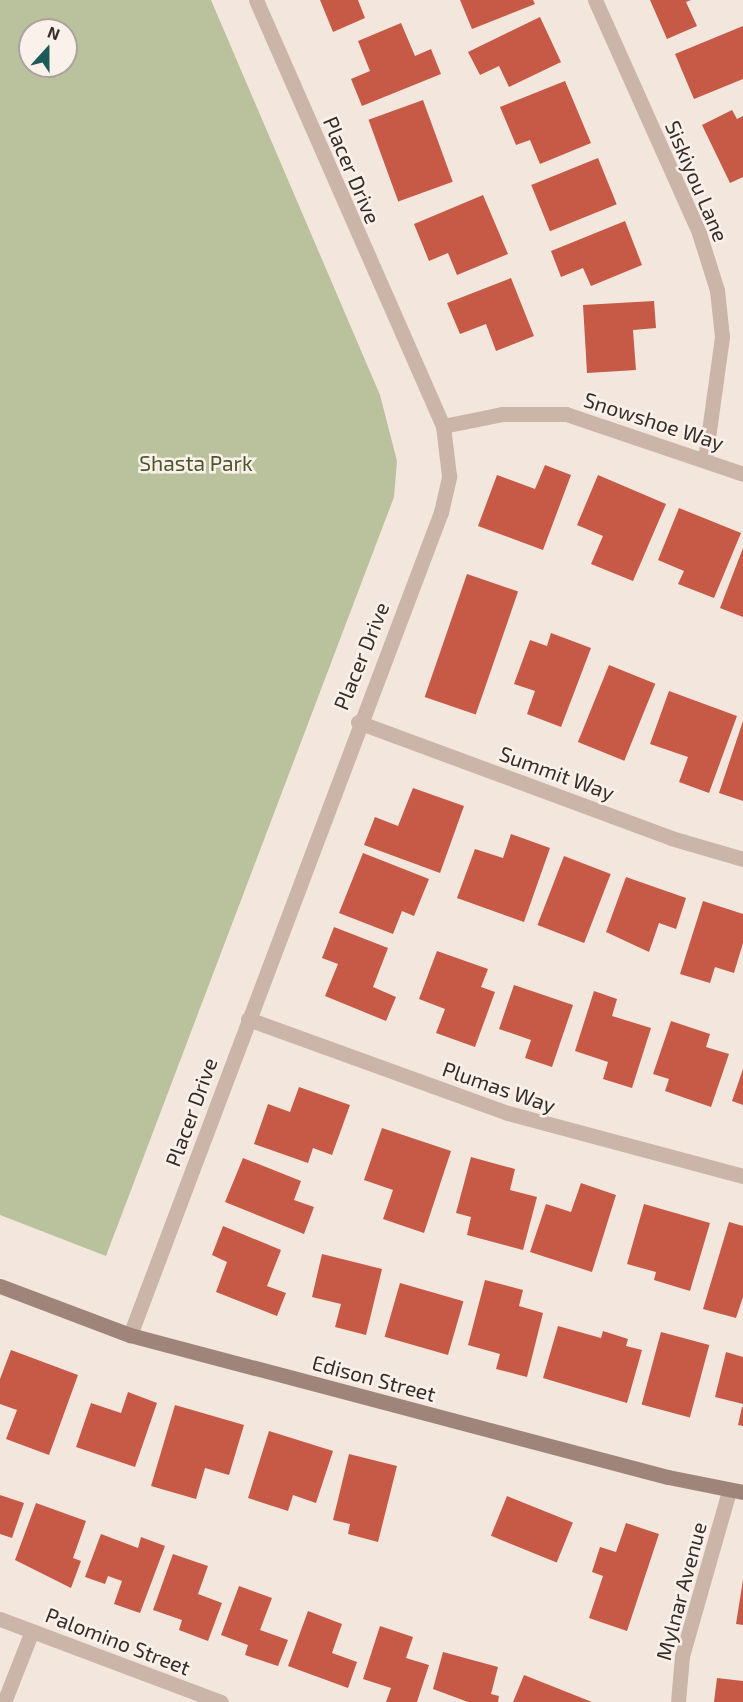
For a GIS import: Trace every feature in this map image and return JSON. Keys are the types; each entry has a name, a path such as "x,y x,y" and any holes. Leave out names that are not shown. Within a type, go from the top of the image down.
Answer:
{"street":[{"name":"Placer Drive","path":"130,1335 358,722 441,512 449,477 443,426 256,0"},
{"name":"Siskiyou Lane","path":"595,0 699,233 717,290 722,337 705,459"},
{"name":"Snowshoe Way","path":"443,426 502,414 566,414 705,459 743,474"},
{"name":"Summit Way","path":"358,722 671,838 743,859"},
{"name":"Plumas Way","path":"248,1019 508,1113 743,1176"},
{"name":"Edison Street","path":"0,1286 130,1335 736,1492"},
{"name":"Mylnar Avenue","path":"678,1702 682,1656 736,1492"},
{"name":"Palomino Street","path":"0,1619 221,1702"},
{"path":"4,1702 32,1631"}],"green space":[{"name":"Shasta Park","path":"0,0 211,0 380,395 397,461 394,497 106,1256 0,1215"}],"building":[{"path":"320,0 358,0 365,18 333,32"},
{"path":"460,0 533,0 535,4 472,29"},
{"path":"650,0 691,0 686,2 697,26 667,39"},
{"path":"540,17 561,62 509,87 499,66 480,75 468,52"},
{"path":"401,23 415,56 431,49 441,74 362,106 351,79 370,71 358,41"},
{"path":"743,26 743,79 694,99 675,54"},
{"path":"565,81 591,143 540,164 530,140 516,145 500,107"},
{"path":"423,100 453,182 398,202 368,120"},
{"path":"732,110 737,119 743,116 743,177 730,183 702,125"},
{"path":"598,158 617,204 550,231 531,185"},
{"path":"483,195 508,254 457,275 448,253 429,261 414,224"},
{"path":"625,221 642,265 591,286 583,268 561,277 551,251"},
{"path":"511,278 534,336 496,351 486,324 460,334 447,303"},
{"path":"654,301 656,328 633,330 636,370 587,373 583,305"},
{"path":"545,465 571,475 543,550 478,526 497,475 535,489"},
{"path":"598,475 666,504 633,581 591,564 603,536 577,525"},
{"path":"679,508 741,533 714,598 678,584 684,571 658,560"},
{"path":"743,548 743,617 720,608"},
{"path":"467,574 518,592 476,714 425,697"},
{"path":"551,633 591,648 561,727 527,714 535,691 514,684 530,640 547,646"},
{"path":"609,665 655,684 624,761 578,742"},
{"path":"669,691 737,716 709,793 679,782 688,757 650,744"},
{"path":"743,721 743,801 719,793"},
{"path":"413,788 464,806 440,873 364,845 375,817 398,826"},
{"path":"511,834 550,848 524,922 457,898 475,849 503,858"},
{"path":"363,853 429,879 414,916 402,911 393,934 339,913"},
{"path":"564,856 611,874 584,943 537,925"},
{"path":"626,877 686,898 676,929 659,923 649,952 606,932"},
{"path":"703,901 743,914 743,943 734,973 715,967 710,983 680,974"},
{"path":"334,927 388,948 373,987 396,997 386,1021 325,996 338,964 322,958"},
{"path":"437,951 488,969 481,987 495,992 475,1047 436,1033 445,1009 419,999"},
{"path":"514,985 573,1005 552,1067 525,1058 531,1040 499,1029"},
{"path":"594,991 617,999 612,1016 651,1028 632,1088 603,1079 608,1062 575,1051"},
{"path":"671,1021 710,1034 706,1047 729,1054 711,1107 665,1091 669,1079 653,1074"},
{"path":"743,1069 743,1105 732,1101"},
{"path":"299,1087 350,1105 332,1155 313,1148 308,1163 254,1144 268,1104 290,1112"},
{"path":"382,1128 451,1151 424,1233 383,1219 393,1190 364,1180"},
{"path":"471,1157 515,1169 510,1190 537,1197 523,1250 467,1235 471,1217 456,1213"},
{"path":"243,1158 301,1181 294,1200 314,1207 304,1234 225,1202"},
{"path":"581,1183 616,1195 592,1272 530,1252 546,1204 571,1212"},
{"path":"644,1204 710,1223 690,1291 654,1280 656,1272 627,1264"},
{"path":"729,1222 743,1226 743,1297 736,1318 703,1309"},
{"path":"223,1226 281,1250 267,1286 286,1293 277,1316 216,1292 227,1262 212,1255"},
{"path":"322,1254 382,1269 366,1335 335,1327 341,1304 312,1297"},
{"path":"485,1280 523,1290 519,1306 543,1313 527,1377 496,1369 500,1354 468,1345"},
{"path":"400,1283 463,1301 448,1355 385,1337"},
{"path":"558,1326 601,1338 603,1331 628,1339 626,1346 642,1350 627,1403 543,1378"},
{"path":"661,1332 709,1345 690,1417 642,1404"},
{"path":"11,1350 78,1375 49,1455 6,1439 17,1410 0,1404 0,1379"},
{"path":"726,1352 743,1357 743,1404 715,1397"},
{"path":"128,1392 157,1403 135,1467 76,1447 91,1403 121,1413"},
{"path":"175,1405 244,1425 229,1475 205,1468 196,1499 151,1486"},
{"path":"743,1407 743,1426 738,1425"},
{"path":"269,1431 333,1451 316,1503 293,1495 288,1511 248,1498"},
{"path":"349,1454 397,1466 378,1542 348,1534 350,1524 333,1520"},
{"path":"0,1495 24,1503 12,1538 0,1534"},
{"path":"507,1496 573,1523 557,1562 491,1536"},
{"path":"36,1503 86,1521 73,1558 81,1561 71,1588 15,1560"},
{"path":"626,1523 659,1534 627,1631 589,1618 603,1576 592,1572 600,1547 616,1552"},
{"path":"101,1534 138,1548 141,1537 165,1546 140,1613 114,1604 122,1581 108,1576 105,1584 85,1577"},
{"path":"173,1554 208,1566 198,1594 222,1603 208,1641 179,1630 182,1620 153,1610"},
{"path":"743,1580 743,1625 736,1624"},
{"path":"239,1586 272,1598 260,1630 288,1640 278,1666 245,1655 248,1645 221,1635"},
{"path":"308,1611 342,1624 332,1653 357,1662 348,1688 288,1666"},
{"path":"380,1626 413,1637 406,1658 429,1665 417,1702 386,1702 391,1688 363,1679"},
{"path":"443,1652 498,1667 491,1694 499,1696 498,1702 468,1702 433,1689"},
{"path":"524,1675 592,1702 513,1702"},
{"path":"717,1678 743,1681 743,1702 714,1702"}]}
